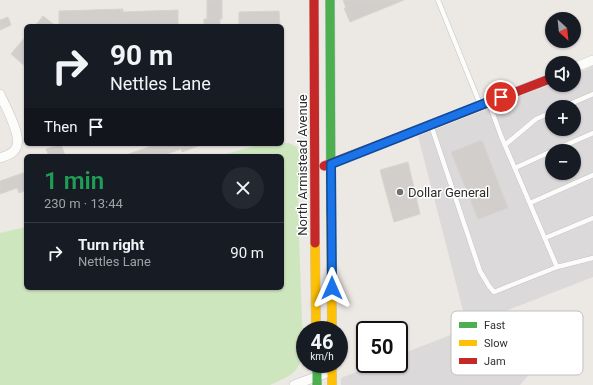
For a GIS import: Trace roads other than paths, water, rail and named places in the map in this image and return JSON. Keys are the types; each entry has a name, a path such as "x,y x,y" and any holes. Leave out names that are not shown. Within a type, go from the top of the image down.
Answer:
{"main road":[{"name":"North Armistead Avenue","path":"314,0 316,321"},
{"path":"330,0 332,321"},
{"path":"315,170 484,103 545,81"},
{"path":"332,373 332,385"}],"street":[{"path":"581,65 593,60"},
{"path":"0,94 16,131 18,140 16,149 12,153 0,158"},
{"path":"294,385 317,381 326,373"}],"lane":[{"path":"438,0 484,103 505,145 557,268"},
{"path":"579,100 593,94"},
{"path":"505,145 536,119 545,115"},
{"path":"431,124 480,271 494,292 557,268 591,259"},
{"path":"568,144 593,133"},
{"path":"515,168 545,154"},
{"path":"530,203 593,175"},
{"path":"545,238 593,218"}],"place":[{"name":"Dollar General","path":"400,192"}]}
